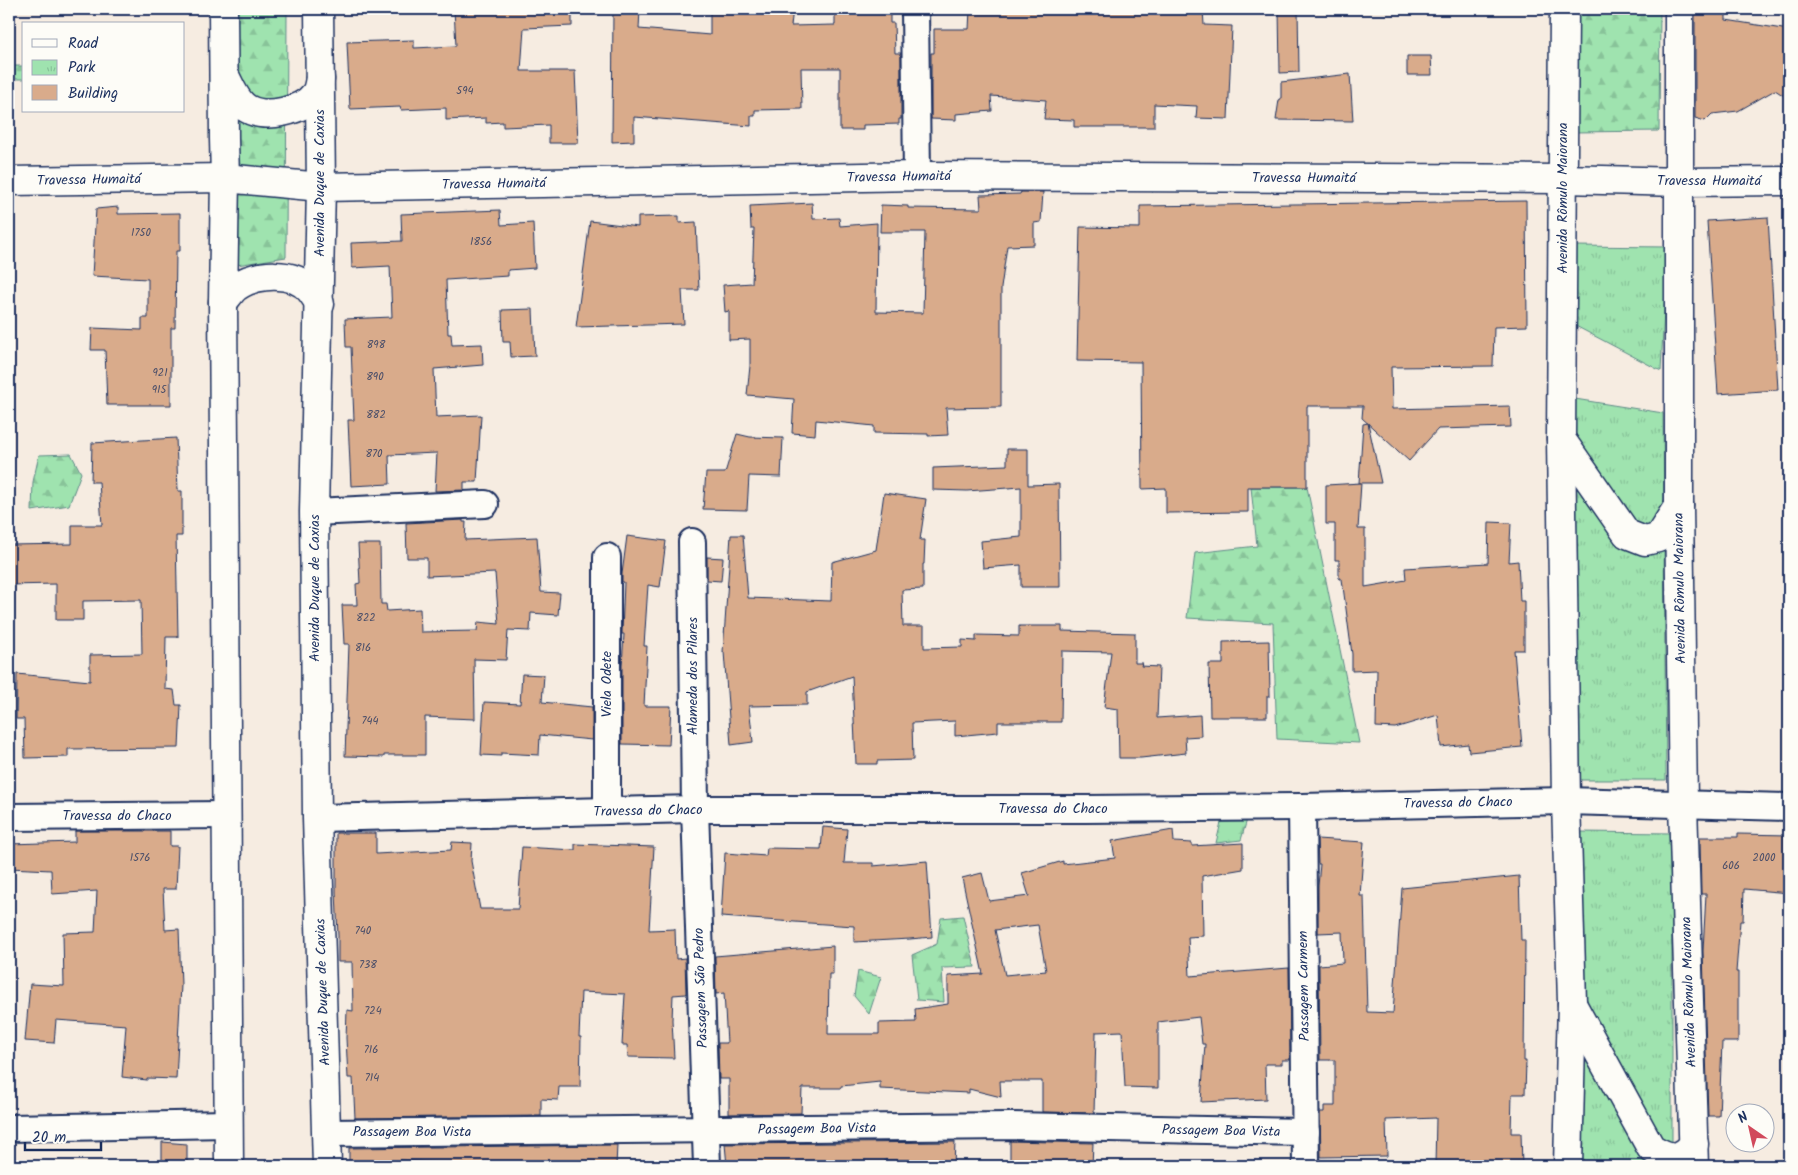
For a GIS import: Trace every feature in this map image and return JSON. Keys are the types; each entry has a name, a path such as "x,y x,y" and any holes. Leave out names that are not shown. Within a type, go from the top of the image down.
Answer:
{"street":[{"path":"223,9 225,178 223,302 229,1166"},
{"name":"Avenida Duque de Caxias","path":"319,9 320,304 314,512 317,818 327,1166"},
{"path":"915,9 917,176"},
{"name":"Avenida Rômulo Maiorana","path":"1564,9 1561,439 1566,801 1572,1002 1568,1166"},
{"name":"Avenida Rômulo Maiorana","path":"1679,9 1679,505 1683,804 1694,1155"},
{"path":"223,73 239,102 248,109 261,113 288,112 306,102 316,93 320,79"},
{"name":"Travessa Humaitá","path":"9,181 225,178 321,187 917,176 1564,179 1680,182 1789,181"},
{"path":"223,302 236,288 256,278 271,275 299,281 310,290 320,304"},
{"path":"1561,439 1627,534 1645,541 1658,538 1679,505"},
{"path":"314,512 485,504"},
{"name":"Alameda dos Pilares","path":"692,542 695,809"},
{"name":"Viela Odete","path":"607,557 607,811"},
{"name":"Travessa do Chaco","path":"317,818 695,809 1302,807 1566,801 1789,807"},
{"name":"Passagem Carmem","path":"1302,807 1306,1166"},
{"name":"Passagem São Pedro","path":"695,809 707,1166"},
{"name":"Travessa do Chaco","path":"9,817 226,815"},
{"path":"1572,1002 1651,1148 1668,1157 1685,1154 1694,1155"},
{"path":"9,1128 228,1124"},
{"name":"Passagem Boa Vista","path":"327,1133 1012,1126 1306,1132"}],"green space":[{"path":"235,9 287,9 286,257 237,265"},
{"path":"1575,9 1660,9 1659,131 1574,132"},
{"path":"9,66 22,66 22,79 9,79"},
{"path":"1574,246 1667,247 1661,371 1570,323"},
{"path":"1575,399 1663,413 1666,780 1573,780"},
{"path":"71,454 81,473 69,505 32,511 33,482 39,455"},
{"path":"1251,487 1307,487 1359,743 1277,739 1273,623 1187,618 1195,553 1257,546"},
{"path":"1223,814 1248,816 1241,840 1216,843"},
{"path":"1579,832 1672,833 1672,1166 1575,1166"},
{"path":"963,916 975,967 942,968 944,1002 917,1000 912,955 937,944 941,918"},
{"path":"858,971 881,977 869,1014 854,996"}],"building":[{"path":"454,9 572,9 572,26 524,28 521,71 575,71 578,143 549,143 549,125 503,127 503,122 486,123 486,118 446,120 446,108 401,110 400,107 350,109 347,42 414,40 414,48 456,46"},
{"path":"613,9 640,9 639,29 710,35 710,9 793,9 791,26 835,25 835,9 890,9 890,23 894,23 895,53 901,53 901,119 899,119 899,124 863,125 863,130 840,130 840,68 801,68 802,109 755,110 755,116 751,116 751,126 634,117 634,141 612,142"},
{"path":"970,9 1203,9 1204,25 1232,26 1228,119 1196,118 1197,106 1154,104 1154,127 1074,127 1074,120 1044,119 1046,100 991,96 992,111 956,114 956,120 931,119 931,53 934,53 934,29 969,29"},
{"path":"1279,9 1298,9 1299,72 1280,73"},
{"path":"1695,9 1726,9 1726,20 1789,30 1789,99 1775,90 1738,111 1712,114 1705,121 1695,118"},
{"path":"1407,56 1431,56 1432,75 1407,75"},
{"path":"1350,74 1353,121 1276,120 1279,100 1281,99 1281,82"},
{"path":"1021,192 1043,192 1041,222 1034,223 1034,245 1007,246 1001,288 1001,407 946,408 948,435 928,436 928,434 874,433 874,426 816,420 815,435 792,433 794,399 747,395 750,339 729,340 729,311 725,312 723,285 752,283 754,229 751,229 750,206 812,203 813,219 839,218 840,226 877,223 876,312 923,313 925,232 880,232 881,205 908,206 908,208 981,209 980,195 1020,194"},
{"path":"1526,201 1527,326 1494,327 1493,366 1391,367 1392,409 1510,406 1511,427 1438,429 1409,461 1362,418 1363,406 1307,406 1307,487 1248,487 1248,512 1166,513 1166,488 1142,489 1141,362 1077,361 1080,227 1140,228 1140,206"},
{"path":"118,207 118,214 180,213 180,251 176,251 175,328 171,328 171,405 107,405 105,350 91,350 92,328 142,330 142,318 148,318 148,279 92,276 96,209"},
{"path":"500,210 501,225 533,223 535,268 508,270 508,276 446,280 448,334 451,334 452,345 482,344 483,365 434,369 436,417 481,415 477,482 464,482 464,490 435,491 437,453 389,455 390,484 351,486 348,420 354,420 351,347 346,347 345,319 392,317 390,266 352,268 351,243 402,241 401,214"},
{"path":"679,216 679,223 696,222 699,290 682,290 684,324 576,327 590,221 638,227 638,217"},
{"path":"1768,217 1778,390 1718,394 1707,221"},
{"path":"533,309 535,356 511,357 510,342 503,342 502,310"},
{"path":"1368,423 1381,483 1359,483 1363,424"},
{"path":"737,434 750,437 783,438 781,477 749,476 747,510 703,509 706,473 725,473"},
{"path":"176,438 178,491 182,491 182,536 176,536 178,637 166,637 165,689 174,690 176,705 181,705 179,748 68,749 68,757 25,758 24,719 16,719 17,674 90,681 90,655 142,654 141,600 83,601 83,620 56,620 56,584 9,585 9,545 72,544 72,525 102,525 99,482 91,482 92,443"},
{"path":"1007,449 1028,449 1028,485 1059,484 1060,587 1021,587 1021,565 983,568 981,541 1021,537 1021,487 967,491 933,490 933,468 1007,465"},
{"path":"1361,483 1358,529 1365,529 1365,587 1406,580 1405,568 1488,563 1489,522 1511,523 1509,562 1518,561 1520,601 1524,601 1524,650 1514,650 1522,747 1469,752 1468,744 1441,747 1438,715 1395,728 1376,727 1377,670 1352,671 1352,654 1342,579 1339,579 1339,560 1335,560 1335,524 1326,524 1326,485"},
{"path":"884,493 926,499 920,540 925,540 923,589 902,590 903,626 924,626 924,648 962,647 962,640 976,641 976,635 1019,636 1019,626 1062,626 1062,631 1135,633 1135,663 1142,663 1141,666 1159,667 1157,718 1200,715 1201,736 1185,737 1186,753 1141,758 1119,758 1118,709 1104,707 1111,652 1062,651 1061,722 998,722 998,732 955,736 955,721 912,723 913,760 877,761 877,764 856,764 852,676 807,692 807,705 749,706 753,742 731,745 723,652 731,535 743,535 748,598 831,601 832,562 876,550"},
{"path":"463,520 463,522 466,522 465,540 537,537 541,592 560,593 558,615 531,613 530,631 508,630 506,660 474,659 475,719 425,717 425,755 345,756 349,644 344,644 342,605 357,605 356,584 360,583 358,544 380,544 381,604 386,604 387,611 420,609 421,632 477,631 478,622 499,624 495,573 427,576 427,558 407,558 406,523"},
{"path":"627,536 666,541 660,587 648,585 644,646 647,646 644,706 671,706 669,745 622,744 624,582 622,582 622,574"},
{"path":"707,557 723,558 721,581 707,580"},
{"path":"1269,641 1270,696 1267,696 1267,717 1210,717 1209,664 1223,664 1223,642"},
{"path":"522,674 544,675 542,702 592,707 592,740 540,735 539,755 501,753 501,756 481,755 484,702 520,704"},
{"path":"823,827 847,829 844,863 873,863 873,866 927,861 932,937 854,942 854,926 721,917 725,853 766,856 767,848 821,849"},
{"path":"1173,830 1174,842 1192,843 1192,846 1243,843 1243,869 1202,876 1203,936 1188,937 1190,976 1289,968 1290,1060 1282,1060 1282,1064 1265,1064 1266,1099 1201,1102 1205,1044 1202,1044 1199,1017 1158,1022 1158,1088 1125,1087 1122,1031 1096,1032 1094,1113 1042,1112 1042,1081 1000,1081 1001,1097 969,1089 969,1093 880,1089 880,1082 841,1086 841,1088 802,1088 801,1113 729,1114 729,1079 719,1079 718,1043 727,1043 724,993 716,994 715,956 833,946 833,974 829,974 828,1034 879,1034 879,1023 916,1022 915,1009 948,1004 948,976 983,974 962,878 982,873 989,901 1029,896 1022,873 1063,861 1063,864 1115,858 1112,841","holes":["1038,925 1046,971 1005,975 995,930"]},
{"path":"75,831 170,831 170,846 178,846 176,889 163,889 165,930 179,929 181,985 176,1079 147,1078 147,1080 122,1077 126,1025 56,1020 54,1043 25,1041 30,984 64,986 63,933 95,932 97,891 52,894 51,870 9,868 9,844 75,842"},
{"path":"336,833 376,833 376,854 451,850 452,842 472,843 471,861 480,909 518,909 522,847 575,850 575,844 654,847 649,930 675,929 676,959 685,958 686,994 673,995 674,1058 628,1057 627,1045 622,1045 625,994 581,992 579,1037 581,1037 580,1087 559,1087 558,1100 541,1099 541,1116 355,1118 353,1078 348,1078 346,1038 347,1010 353,1011 352,962 338,962"},
{"path":"1738,834 1789,835 1789,893 1744,889 1743,921 1740,921 1736,972 1738,972 1738,1042 1722,1042 1719,1116 1708,1116 1703,951 1706,894 1701,894 1700,837 1738,837"},
{"path":"1317,839 1364,842 1360,896 1364,896 1367,1012 1393,1013 1402,888 1519,876 1521,940 1525,940 1525,1094 1512,1094 1511,1133 1521,1133 1522,1166 1435,1166 1436,1118 1386,1120 1387,1156 1321,1157 1320,1112 1324,1112 1324,1106 1335,1106 1335,1060 1320,1060 1319,965 1343,963 1342,932 1318,933 1320,864 1318,864"},
{"path":"1010,1141 1093,1143 1092,1166 1010,1166"},
{"path":"162,1142 187,1144 187,1166 162,1166"},
{"path":"955,1142 954,1166 930,1166 930,1160 885,1160 885,1166 727,1166 725,1144"},
{"path":"617,1145 616,1166 476,1166 399,1160 399,1163 349,1164 349,1148"}]}
